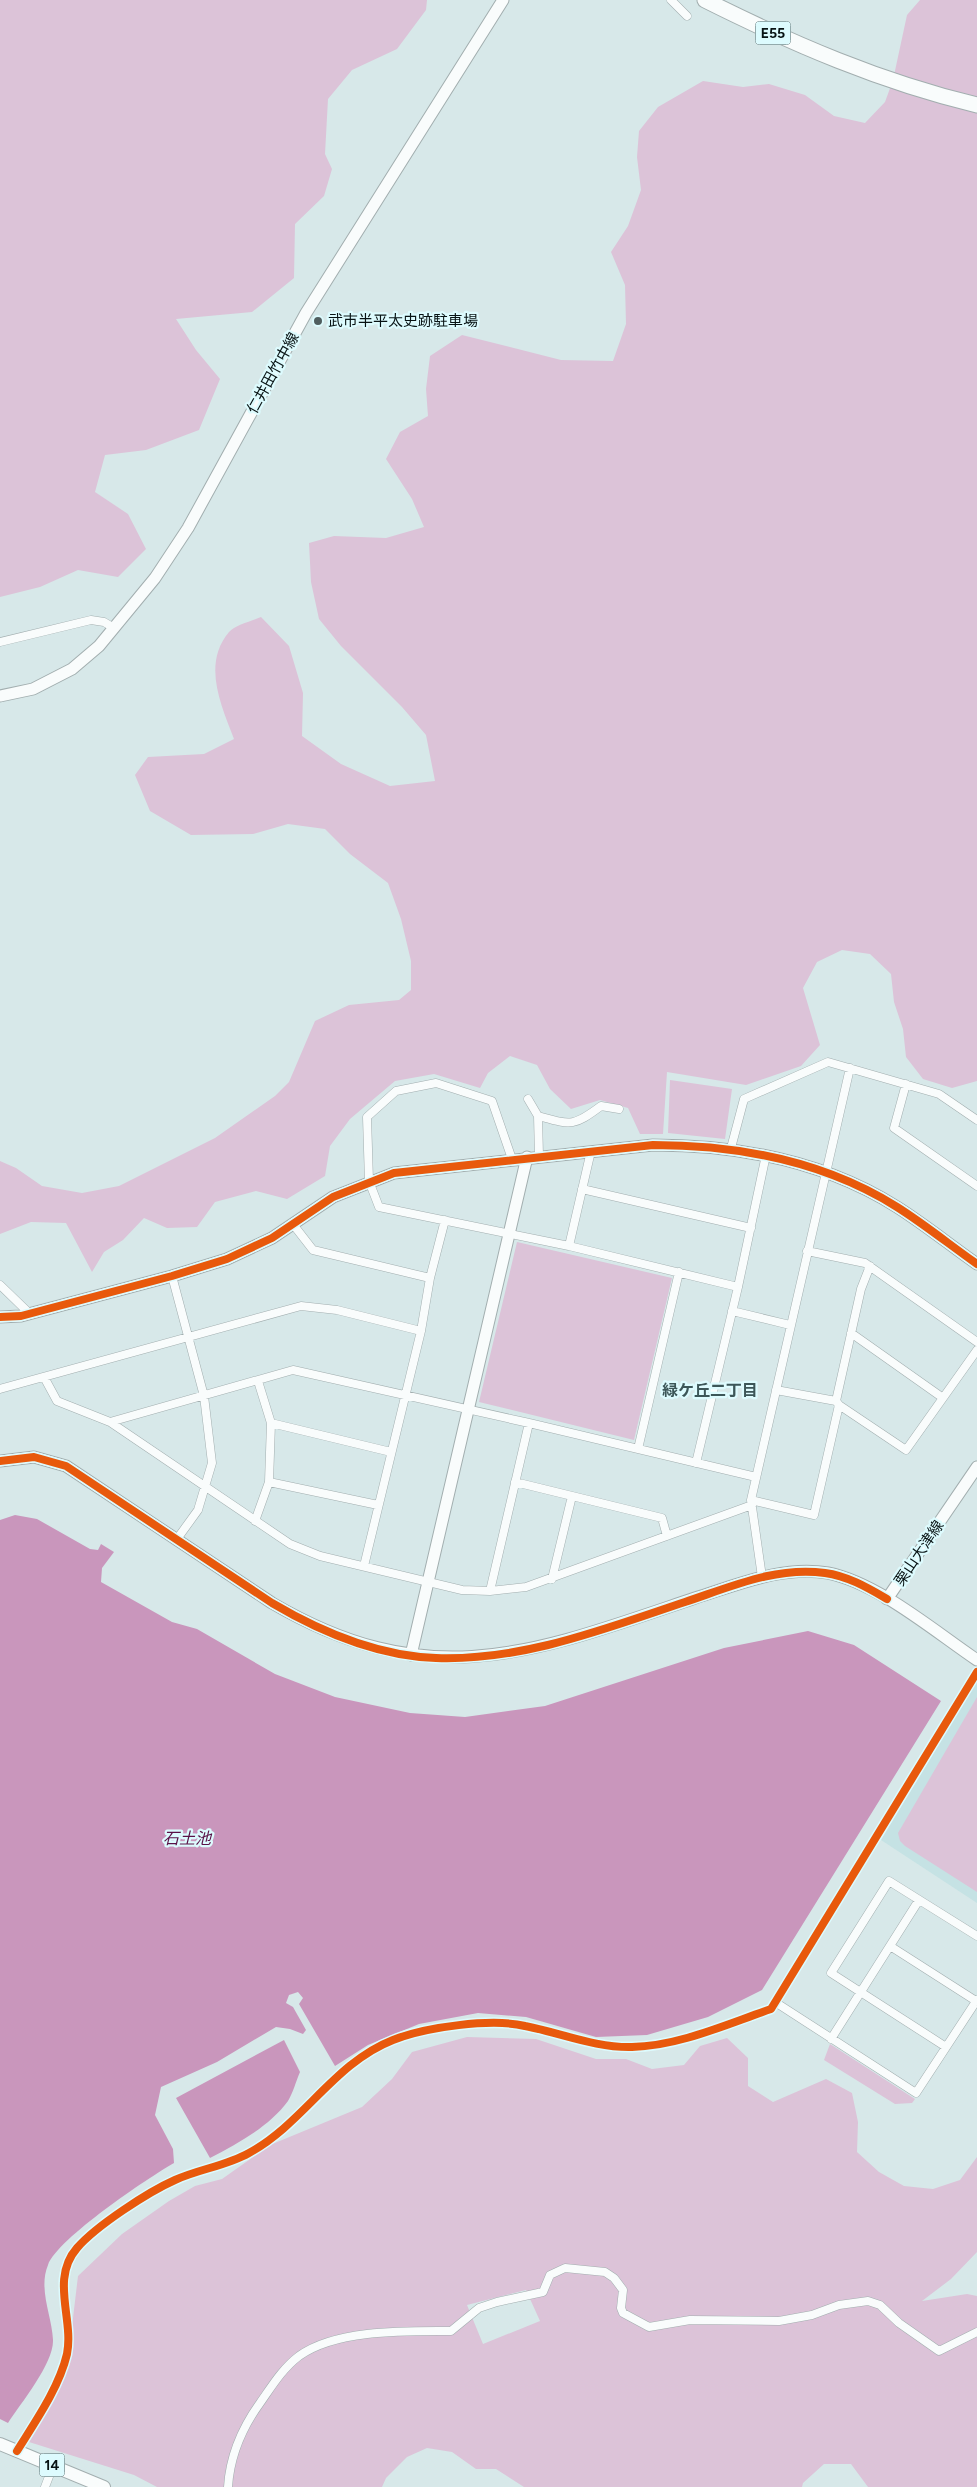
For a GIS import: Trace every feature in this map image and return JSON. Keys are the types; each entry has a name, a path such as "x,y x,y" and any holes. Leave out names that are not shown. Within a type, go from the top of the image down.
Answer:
{"highway":[{"name":"E55","path":"705,0 843,64 892,81 977,105"}],"main road":[{"name":"14","path":"0,2444 104,2487"}],"street":[{"name":"仁井田竹中線","path":"0,696 33,688 72,669 99,646 155,578 188,528 306,313 503,0"},
{"path":"671,0 688,16"},
{"path":"0,642 91,620 104,622 114,628"},
{"path":"731,1148 744,1099 828,1062 939,1094 977,1119"},
{"path":"762,1577 752,1502 756,1477 850,1068"},
{"path":"512,1159 492,1101 436,1083 396,1091 367,1117 369,1181 379,1207 569,1246 738,1287"},
{"path":"906,1084 894,1128 977,1186"},
{"path":"411,1655 510,1233 533,1157 538,1116 528,1099"},
{"path":"538,1116 568,1123 580,1122 601,1106 619,1109"},
{"path":"0,1317 29,1313 203,1267 249,1250 333,1197 369,1181 394,1173 653,1145 731,1148 794,1162 825,1173 863,1188 897,1207 977,1264"},
{"path":"569,1246 591,1151"},
{"path":"696,1463 738,1287 766,1155"},
{"path":"582,1189 751,1228"},
{"path":"364,1566 421,1331 430,1278 445,1220"},
{"path":"292,1224 313,1250 430,1278"},
{"path":"807,1252 860,1262 870,1266 977,1342"},
{"path":"44,1377 57,1401 110,1422 290,1544 320,1556 462,1590 490,1591 526,1587 667,1536 752,1502 814,1515 851,1333 861,1289 870,1266"},
{"path":"638,1449 679,1272"},
{"path":"172,1276 204,1396 212,1463 198,1510 177,1539"},
{"path":"0,1285 29,1313"},
{"path":"0,1389 301,1306 337,1310 421,1331"},
{"path":"732,1311 790,1326"},
{"path":"851,1333 943,1398"},
{"path":"776,1390 837,1403 906,1450 977,1350"},
{"path":"110,1422 293,1370 529,1422 756,1477"},
{"path":"256,1521 269,1482 271,1424 258,1381"},
{"path":"490,1591 529,1422"},
{"path":"271,1424 391,1452"},
{"path":"0,1460 34,1457 66,1466 305,1622 361,1644 411,1655 461,1658 508,1654 570,1640 762,1577 792,1572 826,1573 858,1582 888,1599"},
{"name":"栗山大津線","path":"977,1467 888,1599 977,1660"},
{"path":"269,1482 378,1505"},
{"path":"515,1482 662,1518 667,1536"},
{"path":"552,1579 572,1496"},
{"path":"17,2451 59,2378 67,2352 63,2298 65,2271 76,2249 98,2230 151,2193 176,2179 235,2160 271,2140 345,2069 369,2052 394,2040 410,2035 464,2025 494,2022 525,2026 615,2047 649,2046 684,2038 771,2009 977,1672"},
{"path":"946,2047 831,1973 889,1881 977,1936"},
{"path":"831,2039 919,1900"},
{"path":"775,2002 916,2093 976,2000 890,1946"},
{"path":"228,2487 229,2466 240,2436 256,2409 280,2374 298,2357 314,2346 379,2333 414,2330 451,2331 479,2308 497,2302 544,2292 550,2275 565,2268 605,2272 614,2278 623,2290 624,2298 621,2308 623,2313 649,2327 690,2320 779,2321 812,2315 839,2305 868,2301 880,2305 899,2323 939,2351 977,2332"},
{"path":"45,2487 53,2466"}],"shaded area":[{"path":"0,0 427,0 426,10 397,49 352,70 328,99 325,154 332,169 324,196 295,224 294,278 252,312 176,319 196,350 220,379 199,430 146,450 105,455 95,492 128,514 146,549 118,577 78,570 40,587 0,597"},
{"path":"920,0 977,0 977,1081 952,1088 923,1079 906,1057 903,1029 894,1002 891,974 870,954 842,950 817,962 803,988 820,1045 801,1066 746,1085 667,1072 663,1134 640,1134 628,1108 600,1100 571,1109 550,1089 537,1065 510,1056 488,1073 480,1088 434,1074 395,1081 350,1119 330,1146 325,1176 287,1199 256,1191 215,1202 197,1227 167,1228 144,1218 123,1240 104,1252 92,1272 66,1223 31,1222 0,1234 0,1161 16,1168 42,1186 82,1193 119,1186 215,1138 275,1096 289,1082 315,1021 349,1005 399,1000 411,990 411,961 401,919 388,883 350,854 325,829 288,824 253,834 191,835 150,811 135,775 148,757 204,754 234,739 217,685 215,671 217,657 221,644 229,632 239,625 261,617 289,646 303,693 302,736 341,764 390,786 435,781 426,735 402,707 341,646 319,619 311,582 309,543 334,536 386,538 424,527 412,499 386,459 400,432 428,416 426,389 430,356 462,335 561,360 613,361 626,324 625,285 611,252 628,226 641,190 637,157 639,131 658,107 703,81 743,87 769,84 805,95 834,116 865,123 885,102 893,80 907,15"},
{"path":"670,1080 732,1089 725,1139 668,1133"},
{"path":"517,1242 672,1278 634,1440 479,1402"},
{"path":"977,1681 977,1903 881,1840"},
{"path":"977,1697 977,1892 905,1846 900,1841 898,1833"},
{"path":"467,2037 536,2039 596,2059 626,2059 652,2069 684,2065 700,2046 727,2038 748,2058 748,2086 773,2102 826,2079 852,2093 858,2122 857,2152 879,2172 904,2186 933,2189 960,2180 977,2157 977,2252 951,2279 922,2301 967,2294 977,2296 977,2487 868,2487 851,2464 824,2464 803,2483 802,2487 524,2487 496,2469 476,2469 452,2452 427,2448 407,2457 386,2478 382,2487 157,2487 134,2475 29,2442 47,2411 68,2360 78,2276 122,2234 169,2201 195,2186 222,2179 270,2145 362,2107 392,2079 412,2052","holes":["526,2290 540,2321 483,2344 467,2305"]},
{"path":"830,2044 915,2099 912,2103 895,2104 824,2060"}],"water":[{"name":"石土池","path":"15,1515 37,1519 90,1549 98,1550 101,1544 114,1552 102,1568 101,1582 172,1622 197,1629 275,1674 335,1697 410,1713 465,1717 545,1706 724,1648 808,1631 854,1645 941,1701 762,1990 708,2017 647,2035 596,2037 526,2017 478,2013 419,2024 368,2045 335,2066 299,2004 303,1998 298,1992 289,1995 286,2003 293,2007 306,2030 303,2034 290,2029 276,2027 217,2062 161,2087 155,2115 173,2149 174,2163 145,2181 85,2225 55,2253 48,2265 44,2283 52,2331 52,2349 43,2371 8,2423 0,2419 0,1520"},
{"path":"284,2040 300,2072 288,2101 262,2127 210,2158 176,2098"}],"cycle path":[{"path":"0,1317 21,1316 172,1276 227,1259 272,1238 333,1197 394,1173 653,1145 716,1148 748,1152 810,1167 840,1178 869,1191 897,1207 977,1264"},
{"path":"0,1461 34,1457 66,1466 291,1614 330,1633 393,1653 436,1658 468,1658 532,1649 624,1623 736,1584 789,1572 825,1573 842,1577 858,1583 887,1599"},
{"path":"17,2451 46,2404 67,2354 68,2327 64,2286 65,2273 69,2260 77,2248 109,2220 164,2185 184,2176 240,2157 269,2140 353,2063 372,2050 393,2040 422,2031 477,2023 525,2026 578,2040 619,2047 650,2046 703,2033 771,2009 977,1672"}],"place":[{"name":"武市半平太史跡駐車場","path":"318,321"}],"district":[{"name":"緑ケ丘二丁目","path":"710,1390"}]}
